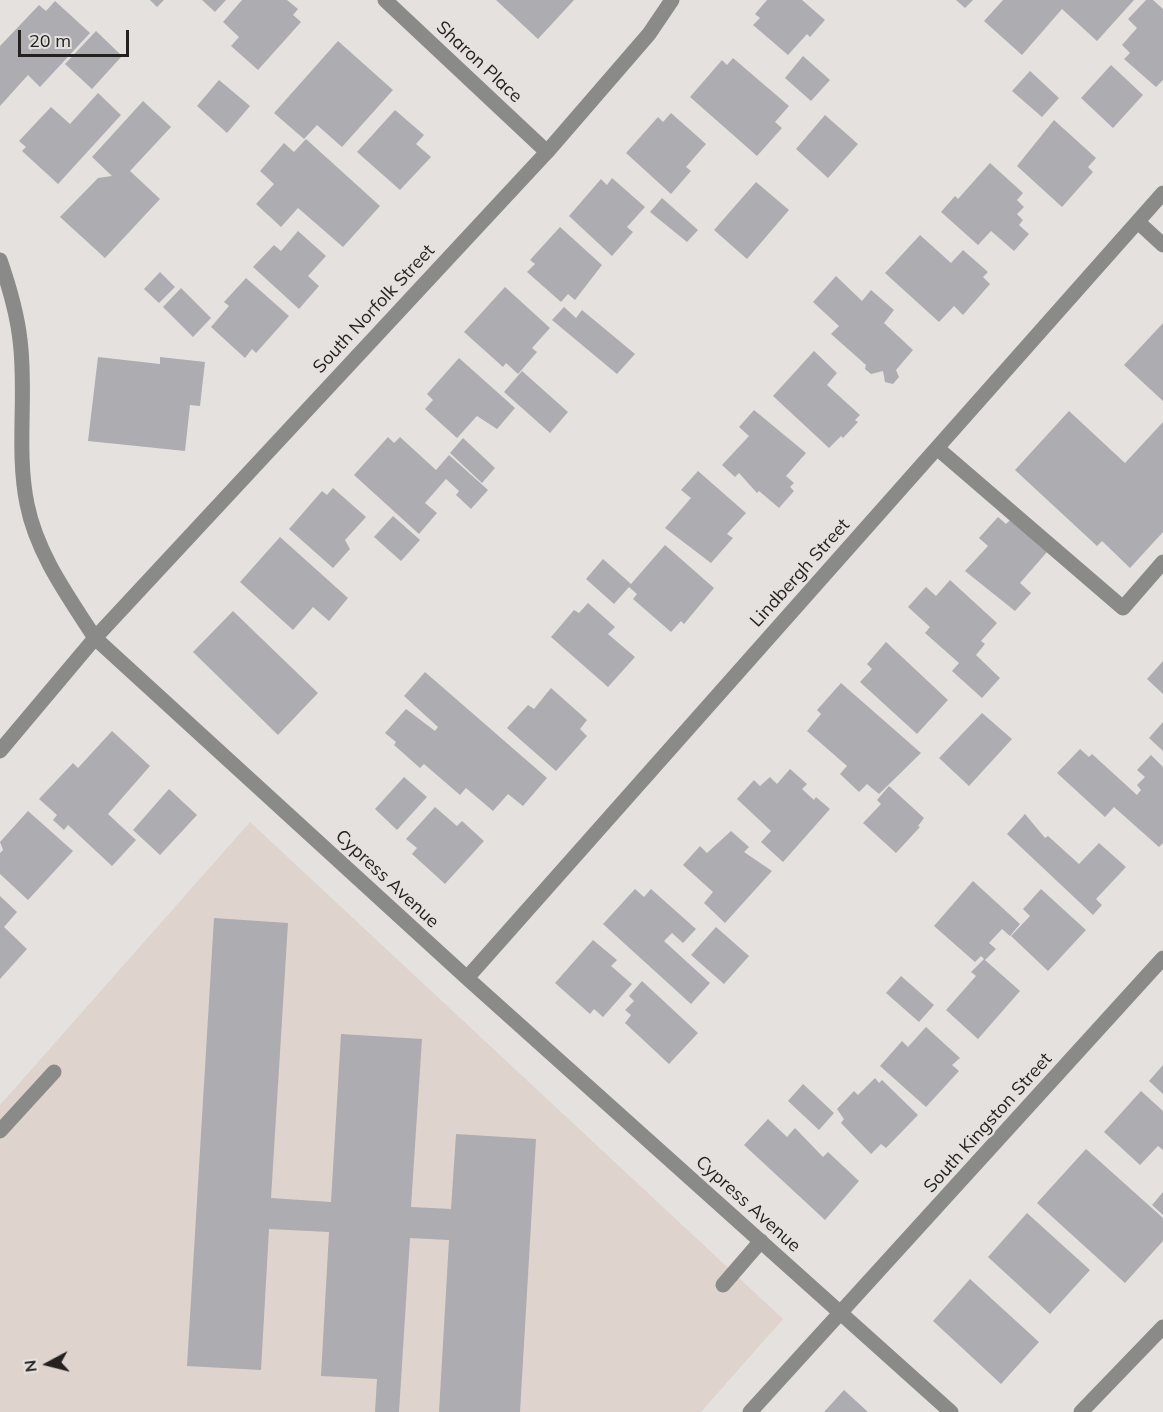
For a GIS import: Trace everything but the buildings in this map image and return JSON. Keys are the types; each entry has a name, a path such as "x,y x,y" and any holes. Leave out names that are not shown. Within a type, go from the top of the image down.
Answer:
{"street":[{"name":"Sharon Place","path":"385,0 547,152"},
{"name":"South Norfolk Street","path":"0,751 95,638 547,152 649,34 672,0"},
{"name":"Lindbergh Street","path":"467,978 1163,193"},
{"path":"1138,222 1163,245"},
{"name":"Cypress Avenue","path":"0,260 13,295 21,340 21,451 27,504 37,538 56,579 95,638 467,978 951,1412"},
{"path":"937,448 1123,608 1163,562"},
{"name":"South Kingston Street","path":"750,1412 1163,958"},
{"path":"0,1131 54,1072"},
{"path":"723,1285 761,1241"},
{"path":"1081,1412 1163,1327"}],"shaded area":[{"path":"250,822 783,1319 701,1412 0,1412 0,1105"}]}
